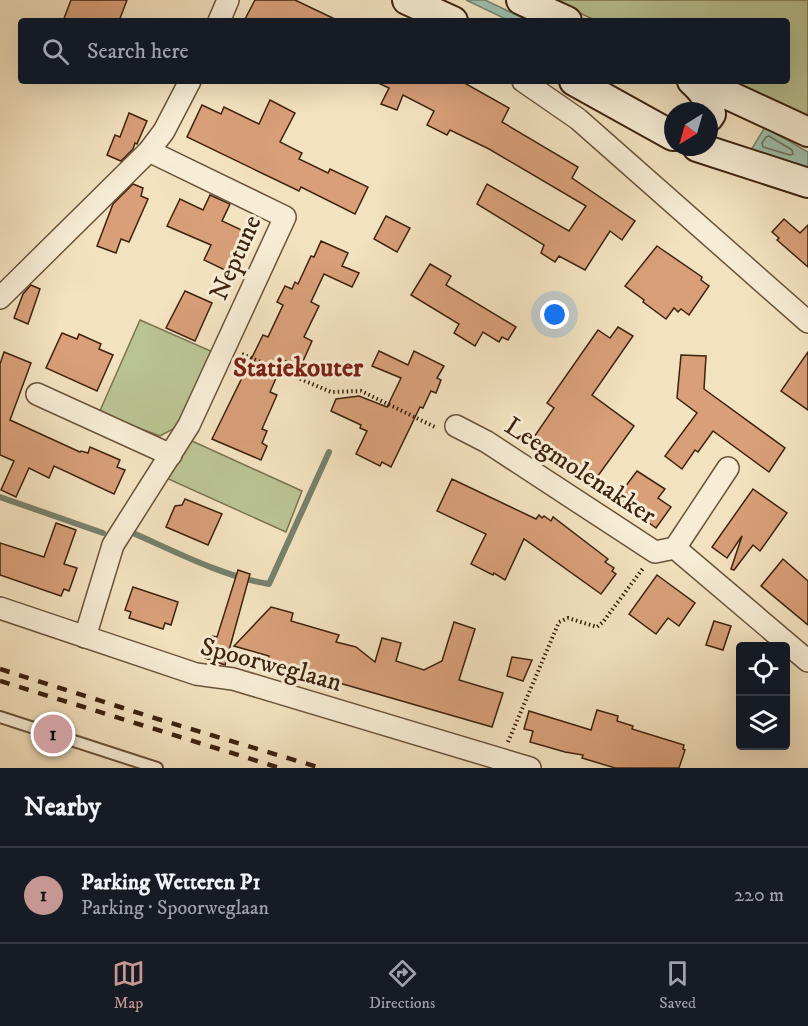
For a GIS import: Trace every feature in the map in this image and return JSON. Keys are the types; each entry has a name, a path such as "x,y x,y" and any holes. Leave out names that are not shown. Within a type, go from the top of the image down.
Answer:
{"main road":[{"path":"407,0 446,18"},
{"path":"521,0 560,18"},
{"path":"696,84 709,102"},
{"path":"704,84 808,132"},
{"path":"583,86 614,92 664,118"},
{"path":"583,86 664,131"},
{"path":"718,154 808,183"}],"street":[{"path":"220,18 228,0"},
{"path":"0,298 149,151 164,131 188,84"},
{"path":"527,84 578,119 808,322"},
{"path":"578,119 583,86"},
{"name":"Neptune","path":"85,637 113,545 189,424 285,217 149,151"},
{"path":"37,394 171,455"},
{"name":"Leegmolenakker","path":"456,426 665,550 808,661"},
{"name":"Leegmolenakker","path":"665,550 728,468"},
{"name":"Spoorweglaan","path":"0,608 196,674 233,679 530,768"}],"lane":[{"path":"0,717 157,768"}],"path":[{"path":"225,346 331,392 361,391 440,429 456,426"},
{"path":"501,759 559,622 568,618 594,627 600,625 665,550"}],"shaded area":[{"path":"551,0 808,0 808,116 737,84 790,84 790,18 590,18"},
{"path":"140,320 213,352 175,428 160,436 99,413"},
{"path":"192,441 302,491 286,532 164,477"}],"water":[{"path":"466,0 485,0 523,18 504,18"},
{"path":"765,127 808,152 808,167 751,150"}],"building":[{"path":"71,0 127,0 120,18 64,18"},
{"path":"255,0 295,0 333,18 246,18"},
{"path":"380,84 466,84 509,108 502,122 578,167 572,178 635,221 622,240 610,231 585,270 559,256 555,262 541,253 544,245 477,204 487,184 569,231 586,206 489,149 450,130 447,135 427,125 434,111 403,95 397,110 381,104 389,88"},
{"path":"270,100 295,113 280,142 302,153 299,159 328,173 330,169 368,187 355,214 301,187 299,191 187,137 202,105 221,114 224,107 259,124"},
{"path":"129,113 147,121 137,144 135,143 133,149 121,161 107,155 115,135 120,137"},
{"path":"133,184 143,188 141,196 148,199 129,242 121,239 116,253 97,246 113,204"},
{"path":"210,195 230,204 222,221 246,232 227,271 204,260 211,245 167,226 180,199 203,210"},
{"path":"386,216 410,228 397,252 374,239"},
{"path":"784,219 800,233 808,225 808,267 777,240 779,238 772,232"},
{"path":"321,241 348,253 342,266 359,273 352,287 324,274 311,302 319,306 304,337 312,341 300,368 284,360 270,392 277,395 262,429 267,431 262,443 267,446 261,460 212,439 263,335 268,337 283,305 277,302 285,286 292,289 295,282 298,284"},
{"path":"657,246 702,277 701,280 709,286 689,315 681,309 678,312 674,308 666,319 625,286"},
{"path":"430,264 451,276 446,285 516,327 508,340 502,337 499,342 483,332 475,346 454,333 459,324 411,295"},
{"path":"31,285 40,289 28,324 14,318 23,294"},
{"path":"185,291 212,303 195,341 166,328"},
{"path":"618,327 633,336 592,395 634,426 595,480 561,456 559,459 534,437 554,408 547,403 598,330 610,338"},
{"path":"62,333 77,339 79,334 101,344 99,349 113,355 97,391 46,368"},
{"path":"379,351 408,365 414,351 444,366 437,378 441,380 436,393 431,391 423,408 420,407 391,467 382,462 380,466 356,454 367,431 360,428 361,425 331,411 336,399 359,396 387,407 401,378 372,366"},
{"path":"4,352 31,363 10,420 80,452 88,453 90,447 120,460 117,467 125,470 114,494 54,466 49,478 29,468 16,497 1,490 14,461 0,455 0,364"},
{"path":"808,352 808,410 781,391"},
{"path":"681,355 706,356 704,389 785,448 769,472 713,431 698,452 695,450 682,469 665,456 697,413 677,398"},
{"path":"637,471 665,489 658,498 671,507 656,528 616,499"},
{"path":"452,479 536,519 539,515 551,521 553,517 608,559 605,562 614,568 612,571 616,574 601,594 524,539 505,580 471,564 486,534 437,511"},
{"path":"753,489 787,513 760,551 753,545 734,570 731,569 742,536 727,558 712,547"},
{"path":"185,499 222,514 208,545 166,527 175,506 182,505"},
{"path":"56,523 76,530 64,564 77,568 69,591 64,589 61,596 0,575 0,543 44,557"},
{"path":"783,559 808,581 808,625 761,586"},
{"path":"238,570 250,574 225,665 205,658 212,636 217,637"},
{"path":"657,575 695,603 679,626 668,618 656,634 629,614"},
{"path":"133,587 178,602 171,625 165,623 163,629 129,618 131,612 125,610"},
{"path":"271,607 293,613 291,621 339,635 336,642 356,647 375,662 382,638 401,643 396,661 424,670 442,661 454,622 475,629 459,680 503,693 492,727 322,678 268,661 269,656 234,646"},
{"path":"714,621 731,626 723,650 706,645"},
{"path":"512,657 532,660 523,681 507,676"},
{"path":"597,710 618,716 617,721 633,726 632,729 684,745 685,750 679,768 615,768 582,758 583,755 530,742 533,731 524,729 529,711 591,730"}],"waterway":[{"path":"133,533 217,570 269,584 329,452"},
{"path":"0,497 103,533"}],"railway":[{"path":"0,669 321,768"},
{"path":"0,681 280,768"}],"place":[{"name":"Parking Wetteren P1","path":"53,734"}],"district":[{"name":"Statiekouter","path":"298,368"}]}
